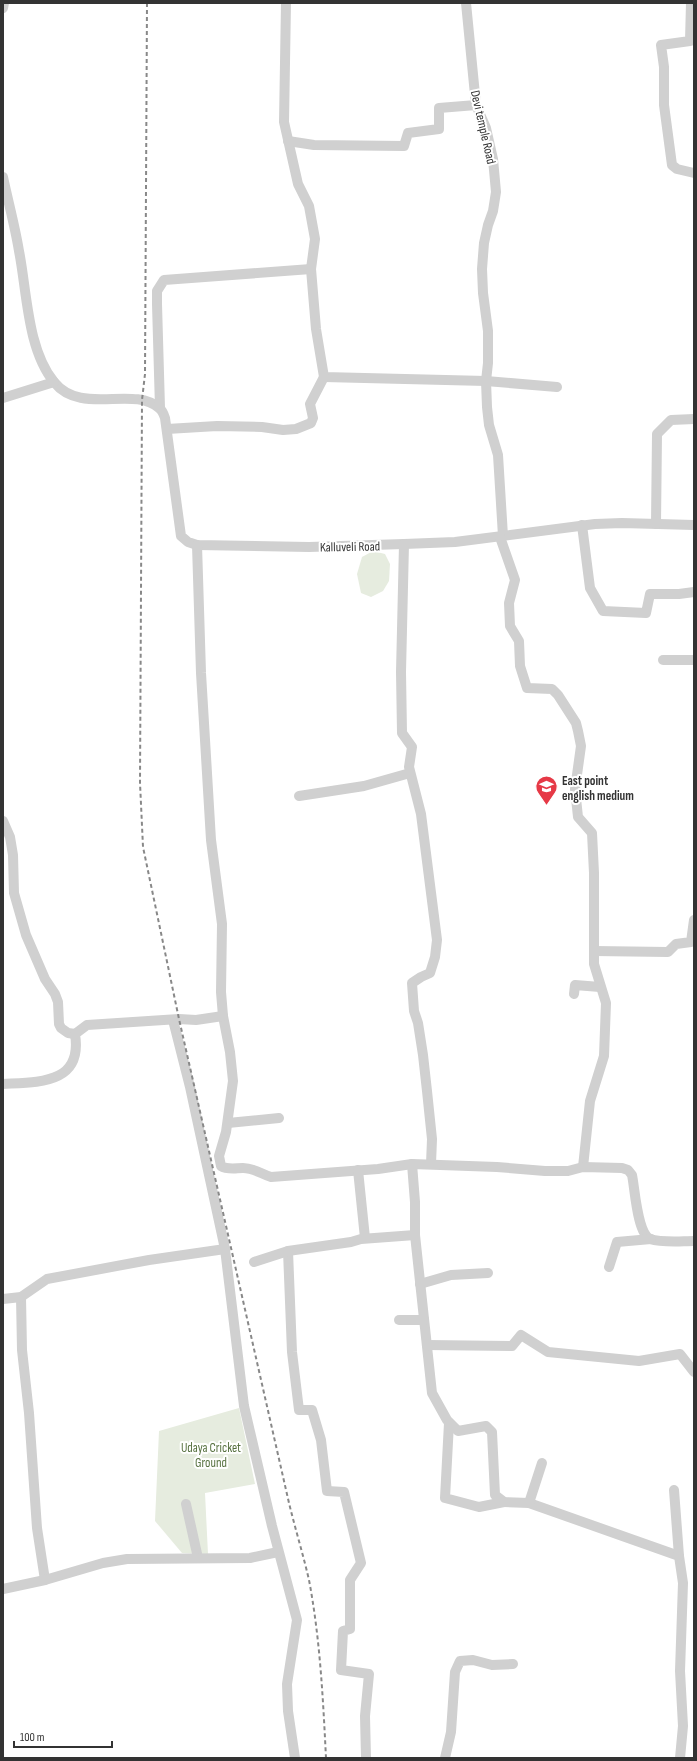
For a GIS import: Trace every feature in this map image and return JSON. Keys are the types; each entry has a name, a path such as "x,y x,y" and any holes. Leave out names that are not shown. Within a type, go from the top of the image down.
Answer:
{"street":[{"path":"3,8 4,3"},
{"path":"166,429 223,426 262,427 282,430 296,429 311,424 313,418 310,404 324,377 316,329 310,270 315,238 309,206 298,184 284,122 286,3"},
{"name":"Devi temple Road","path":"466,3 476,104 486,128 493,159 496,192 488,225 482,269 483,293 488,331 488,363 486,381 489,424 498,455 501,536 514,580 509,603 510,626 519,641 520,666 527,688 552,689 558,695 576,723 580,746 575,789 578,817 592,834 594,846 594,950"},
{"path":"691,3 690,41 661,45 664,67 664,105 672,165 677,169 694,173"},
{"path":"288,141 314,145 404,146 408,133 439,129 439,108 476,104"},
{"path":"3,177 6,205 37,349 44,367 54,382 68,395 87,399 142,400 160,408"},
{"path":"310,270 164,280 157,291 160,408 166,418 166,429 181,536 188,542 197,545 201,673 210,825 215,878 222,924 221,992 223,1016 234,1081 228,1123 219,1156 219,1163 224,1168 244,1168 257,1170 271,1177 412,1164 545,1171 568,1171 583,1167 607,1167 628,1170 632,1175 641,1227 646,1236 651,1239"},
{"path":"324,377 486,381 557,387"},
{"path":"3,398 54,382"},
{"path":"656,524 657,434 671,420 694,420"},
{"name":"Kalluveli Road","path":"197,545 309,547 455,542 582,525 617,523 694,525"},
{"path":"582,525 590,588 603,610 646,613 650,594 679,594 694,592"},
{"path":"404,544 401,672 402,732 412,747 409,767 421,814 437,940 435,957 430,973 421,977 412,984 414,1011 418,1024 425,1069 432,1139 431,1164"},
{"path":"663,660 694,660"},
{"path":"299,796 364,786 410,772"},
{"path":"3,821 10,837 13,855 14,893 26,935 45,979 55,994 58,1002 59,1024 61,1028 68,1033 75,1034 87,1025 196,1020 223,1016"},
{"path":"583,1167 590,1100 604,1056 606,1004 594,964 594,950 668,952 676,944 691,942 694,920"},
{"path":"574,994 575,985 600,987"},
{"path":"173,1020 190,1087 225,1249 244,1406 278,1552 297,1620 287,1684 288,1711 295,1758"},
{"path":"3,1084 48,1080 63,1074 75,1060 75,1034"},
{"path":"228,1123 279,1118"},
{"path":"412,1164 415,1202 415,1235 432,1393 449,1423 458,1431 486,1426 492,1432 495,1495 504,1502"},
{"path":"358,1170 365,1238"},
{"path":"254,1262 288,1251 351,1242 365,1238 415,1235"},
{"path":"609,1267 617,1242 651,1239 676,1242 694,1241"},
{"path":"3,1299 21,1297 47,1279 149,1260 225,1249"},
{"path":"288,1251 292,1352 300,1410 312,1410 321,1440 327,1491 344,1492 361,1563 350,1580 350,1629 343,1631 341,1670 368,1674 365,1716 366,1758"},
{"path":"420,1284 451,1275 488,1273"},
{"path":"21,1297 22,1350 29,1413 36,1528 45,1580"},
{"path":"399,1320 424,1320"},
{"path":"427,1345 492,1344 512,1346 521,1335 548,1352 639,1361 680,1354 694,1372"},
{"path":"449,1423 445,1498 479,1507 504,1502 529,1503 679,1556"},
{"path":"529,1503 542,1464"},
{"path":"674,1490 679,1556 683,1583 680,1671 683,1726 680,1758"},
{"path":"186,1504 198,1558"},
{"path":"3,1589 45,1580 103,1563 127,1559 250,1558 278,1552"},
{"path":"445,1758 450,1732 455,1672 460,1661 473,1660 492,1665 513,1664"}],"green space":[{"path":"373,551 385,554 390,564 389,581 383,591 371,597 361,593 357,574 362,557"},
{"name":"Udaya Cricket Ground","path":"239,1408 255,1484 205,1493 208,1554 182,1553 155,1521 159,1431"}],"railway":[{"path":"147,3 145,374 142,400 140,783 143,847 179,1019 289,1503 309,1580 318,1646 326,1758"}],"place":[{"name":"East point english medium","path":"547,806"}]}
